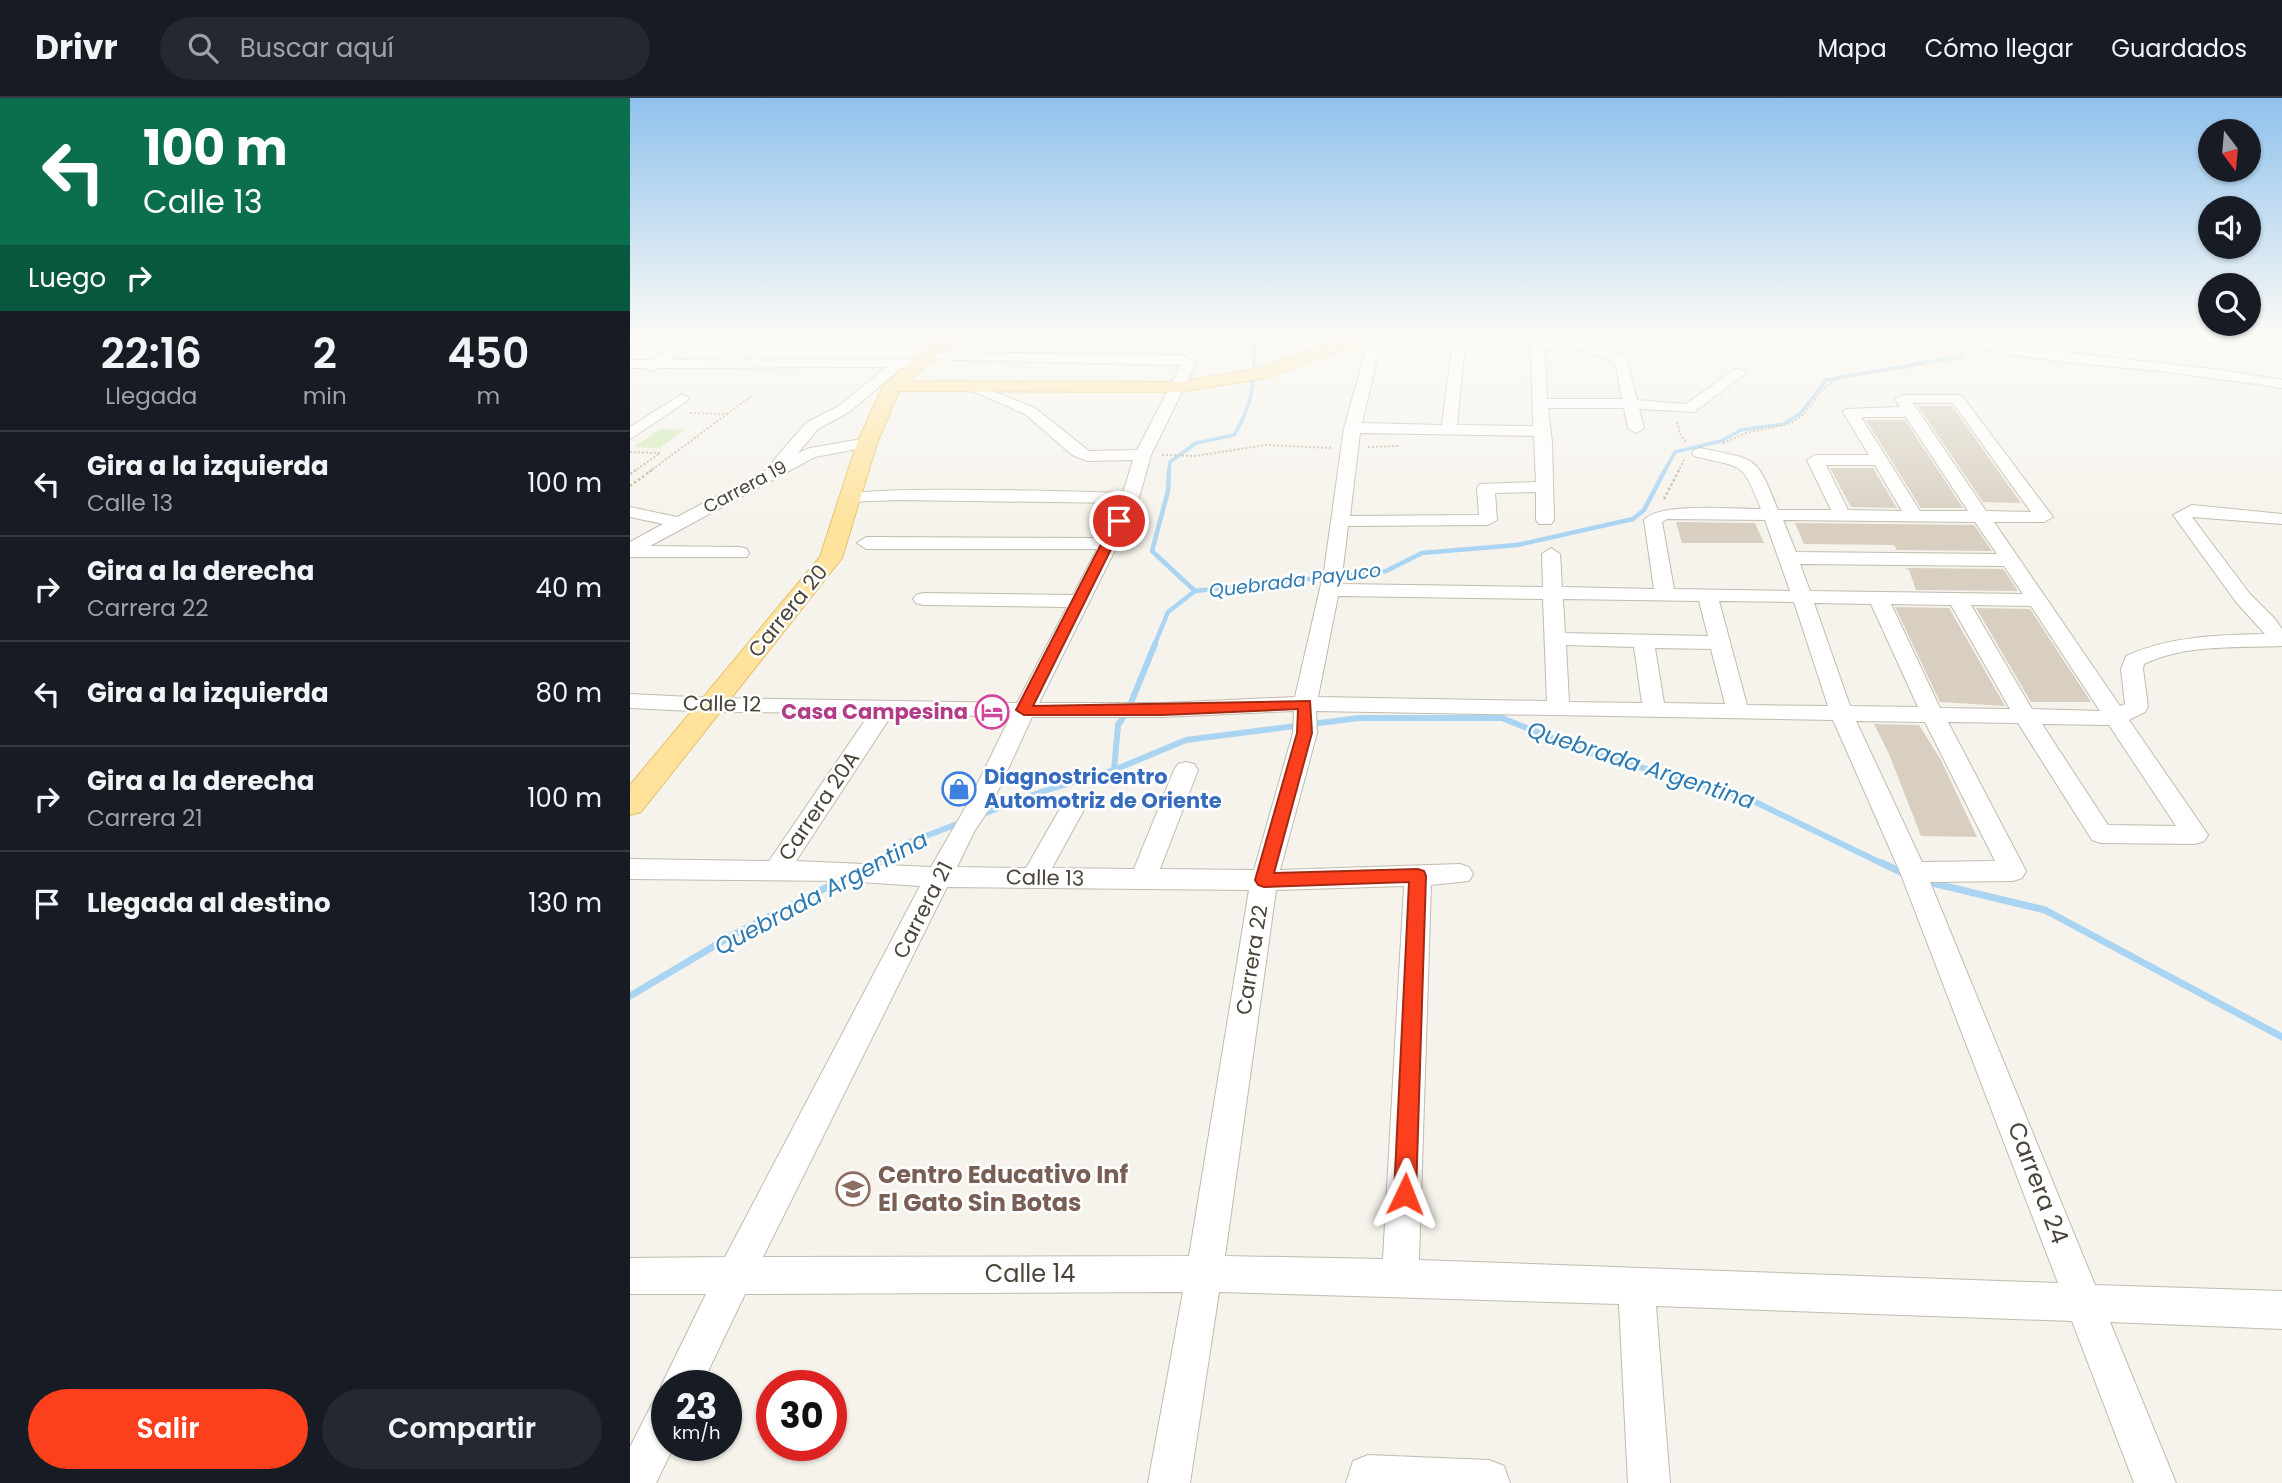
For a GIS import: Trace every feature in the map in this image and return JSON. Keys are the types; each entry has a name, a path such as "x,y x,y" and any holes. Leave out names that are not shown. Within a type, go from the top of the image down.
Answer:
{"main road":[{"name":"Carrera 20","path":"630,805 831,558 848,497 887,397"}],"street":[{"path":"774,471 812,426 862,397"},
{"path":"994,397 1030,411 1078,452 1087,456 1143,454"},
{"name":"Carrera 21","path":"689,1370 1109,544 1130,498 1143,454 1174,397"},
{"name":"Carrera 22","path":"1169,1483 1264,880 1305,720 1332,581 1352,428 1359,397"},
{"path":"1449,430 1453,397"},
{"path":"1540,397 1544,443 1545,520"},
{"path":"1629,397 1636,429"},
{"path":"1540,403 1631,404 1689,410 1707,397"},
{"path":"630,434 682,398"},
{"path":"1665,595 1653,520 1664,514 1772,514 1983,517 2044,517 1957,399 1902,399 1983,517 2195,835 2101,834 2025,716 1958,598"},
{"path":"1911,412 1851,412 1914,516"},
{"path":"630,421 655,417"},
{"path":"1352,428 1541,431"},
{"name":"Carrera 19","path":"630,550 677,522 810,453 867,443"},
{"name":"Carrera 24","path":"1692,447 1743,462 1751,467 1789,558 1841,712 1915,878 2155,1483"},
{"path":"1842,515 1815,460 1881,460"},
{"path":"1339,521 1488,520 1486,488 1545,487"},
{"path":"848,497 898,495 1130,498"},
{"path":"2280,640 2243,598 2182,515 2192,510 2282,519"},
{"path":"630,512 677,522"},
{"path":"866,543 1109,544"},
{"path":"630,550 740,553"},
{"path":"1551,554 1558,707"},
{"path":"1789,558 2010,560"},
{"path":"1332,581 1553,593 2038,600"},
{"path":"1707,595 1738,711"},
{"path":"1878,598 1932,714 2013,871 1915,878"},
{"path":"923,599 1080,601"},
{"path":"1556,639 1720,643"},
{"path":"2115,718 2137,707 2132,669 2134,661 2149,652 2201,644 2280,640"},
{"path":"1644,642 1654,709"},
{"name":"Calle 12","path":"630,701 712,705 1163,710 1305,720 1558,707 2115,718"},
{"name":"Carrera 20A","path":"776,871 886,706"},
{"path":"1143,879 1186,770"},
{"path":"1033,878 1074,806"},
{"name":"Calle 13","path":"630,869 857,872 940,877 1264,880 1460,874"},
{"path":"1401,1263 1418,876"},
{"name":"Calle 14","path":"630,1276 1204,1274 1401,1263 1636,1288 2282,1310"},
{"path":"1636,1288 1648,1483"},
{"path":"634,1483 651,1448"},
{"path":"1367,1483 1368,1476 1489,1483"}],"path":[{"path":"630,486 751,397"},
{"path":"1656,516 1680,465 1692,447 1791,423 1803,415 1817,397"},
{"path":"1673,409 1692,447"},
{"path":"655,417 727,414"},
{"path":"630,452 660,453 630,474"},
{"path":"1168,455 1188,456"}],"green space":[{"path":"660,429 684,430 659,448 634,447"}],"building":[{"path":"1918,406 1952,406 2021,503 1983,502"},
{"path":"1866,420 1905,420 1963,508 1921,508"},
{"path":"1830,468 1873,468 1897,508 1851,507"},
{"path":"1676,522 1755,523 1764,543 1682,543"},
{"path":"1795,523 1974,525 1992,551 1897,550 1894,545 1804,544"},
{"path":"1905,568 2003,569 2018,591 1916,590 1909,570"},
{"path":"1895,607 1949,608 2005,706 1940,702"},
{"path":"1976,608 2030,609 2091,702 2031,702"},
{"path":"1874,724 1919,725 1941,760 1977,837 1921,836 1889,754"}],"waterway":[{"path":"1169,472 1170,462 1196,443 1234,435 1250,397"},
{"name":"Quebrada Payuco","path":"1664,472 1675,452 1721,441 1741,430 1784,424 1801,413 1813,397"},
{"path":"1169,470 1168,491 1152,551 1195,591"},
{"name":"Quebrada Payuco","path":"1195,591 1386,571 1422,553 1517,545 1633,519 1644,510 1665,470"},
{"name":"Quebrada Payuco","path":"1154,646 1168,612 1195,591"},
{"name":"Quebrada Payuco","path":"1114,770 1118,725 1128,710 1155,644"},
{"name":"Quebrada Argentina","path":"1114,770 1186,740 1359,718 1502,718 1584,751 1745,797 1885,865"},
{"name":"Quebrada Argentina","path":"980,815 1041,792 1114,770"},
{"name":"Quebrada Argentina","path":"870,865 910,842 960,823"},
{"name":"Quebrada Argentina","path":"866,867 873,863"},
{"name":"Quebrada Argentina","path":"1882,863 1907,875"},
{"name":"Quebrada Argentina","path":"630,996 731,936 847,877"},
{"name":"Quebrada Argentina","path":"1924,881 2045,910 2282,1037"}],"place":[{"name":"Casa Campesina","path":"992,712"},
{"name":"Diagnostricentro Automotriz de Oriente","path":"959,789"},
{"name":"Centro Educativo Inf El Gato Sin Botas","path":"853,1189"}],"route":[{"path":"1119,521 1024,710 1163,710 1305,704 1305,733 1264,880 1418,876 1405,1194"}]}
